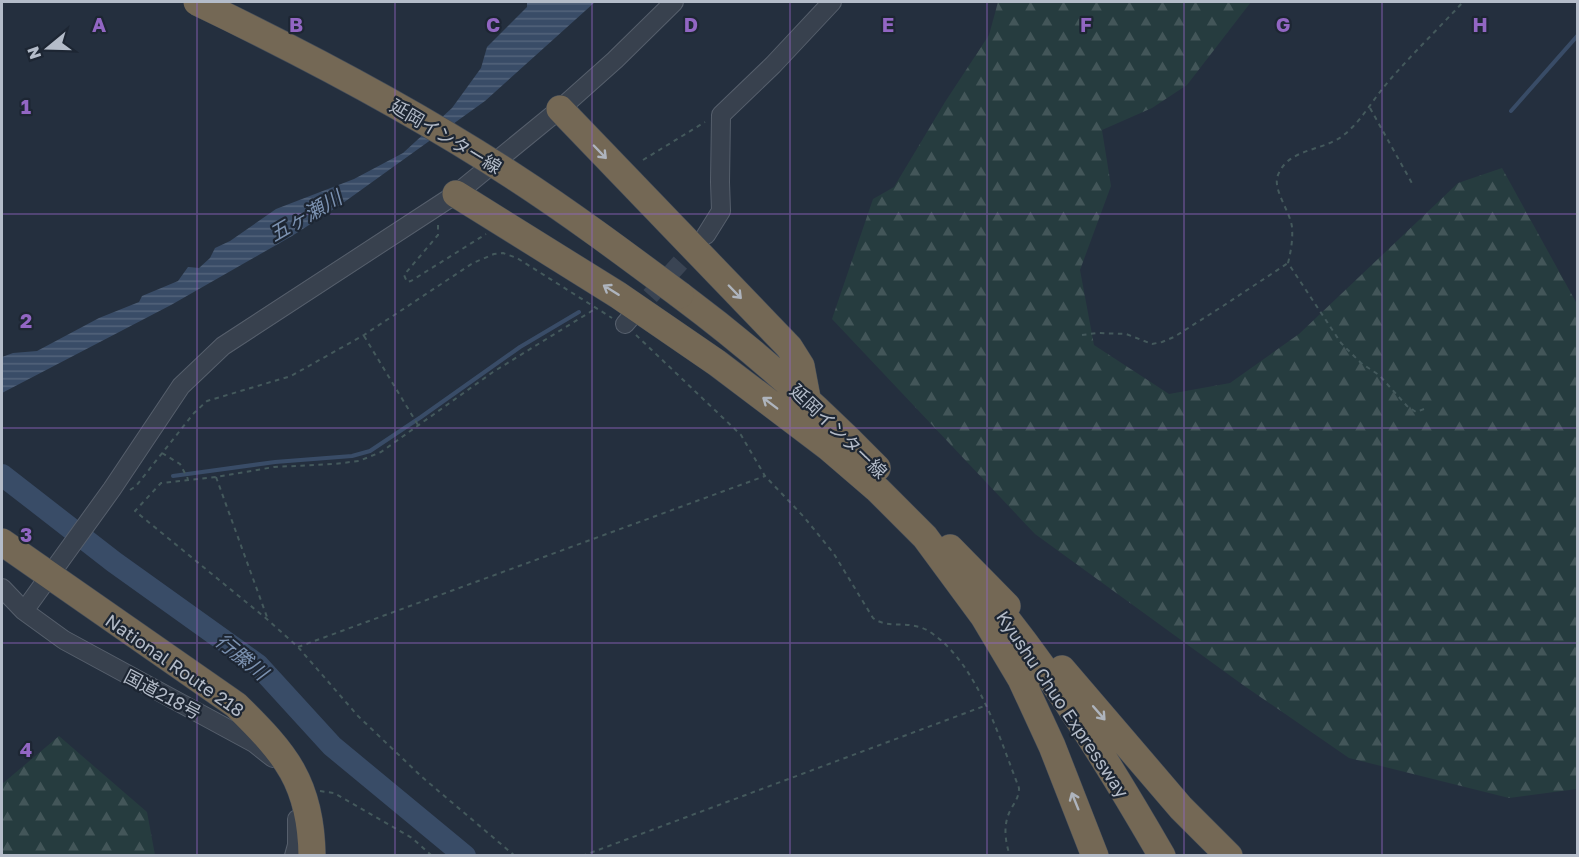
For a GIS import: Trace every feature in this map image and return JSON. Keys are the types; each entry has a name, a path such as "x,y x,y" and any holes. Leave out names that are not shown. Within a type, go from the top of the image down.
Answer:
{"highway":[{"name":"延岡インター線","path":"197,2 326,67 422,119 513,176 602,237 732,334 807,398 890,481 929,533"},
{"path":"560,109 789,347 801,366 807,398"},
{"path":"447,200 618,295 717,363 828,447 929,533 1020,620 1181,808 1229,855"},
{"name":"延岡インター線","path":"680,295 728,335 802,404 929,533"},
{"path":"929,533 1021,679 1053,746 1095,855"},
{"name":"Kyushu Chuo Expressway","path":"929,533 1040,684 1150,854"},
{"name":"National Route 218","path":"2,542 56,569 236,705 267,735 297,777 312,826 312,855"}],"street":[{"path":"24,611 112,489 181,386 223,346 447,200 560,109 615,60 674,2"},
{"path":"706,235 721,211 722,115 832,2"},
{"name":"国道218号","path":"2,588 24,611 64,640 254,743 269,754 283,772 293,799 298,832 294,855"}],"path":[{"path":"1082,335 1126,334 1152,344 1162,342 1174,337 1288,263 1292,246 1292,227 1288,211 1276,185 1276,178 1283,165 1293,157 1311,149 1328,146 1338,140 1370,108 1388,82 1463,2"},
{"path":"1370,108 1413,185"},
{"path":"643,160 711,118 722,115"},
{"path":"447,200 438,235 405,275 407,282 490,231"},
{"path":"112,489 125,494 136,486 194,413 207,401 291,376 364,335 473,263 494,254 503,253 517,258 595,309 628,321 741,435 765,476 804,517 834,554 873,618 880,624 915,624 933,634 957,658 987,705 1019,788 1019,796 1005,823 1006,846 1010,855"},
{"path":"1288,263 1341,342 1361,363 1379,375 1407,406 1416,412 1424,409"},
{"path":"515,855 422,777 358,716 298,647 135,511 161,483 274,467 334,465 359,461 381,452 493,372 595,309"},
{"path":"364,335 418,425"},
{"path":"162,453 180,464 188,479"},
{"path":"298,647 765,476"},
{"path":"216,477 268,620"},
{"path":"582,855 987,705"},
{"path":"303,793 317,791 334,793 412,838 432,855"}],"green space":[{"path":"998,2 1251,2 1187,85 1152,108 1102,130 1111,186 1080,270 1094,345 1169,394 1230,383 1299,334 1458,183 1502,168 1577,304 1577,789 1509,798 1349,758 1243,685 1035,534 832,319 873,199 894,187 945,102 989,35"},
{"path":"59,736 147,812 155,855 2,855 2,784"}],"water":[{"name":"五ヶ瀬川","path":"527,2 595,2 485,101 343,203 292,236 171,305 2,393 2,357 13,353 37,351 99,318 139,302 142,296 178,281 188,267 199,268 210,258 215,248 230,241 276,209 354,179 403,153 452,108 481,68 487,47 527,7"}],"waterway":[{"path":"1511,111 1578,35"},
{"path":"173,476 275,462 352,456 370,451 520,347 579,312"},
{"name":"行縢川","path":"2,475 114,562 258,665 332,746 465,856"}],"tunnel":[{"path":"632,316 700,241"}]}
